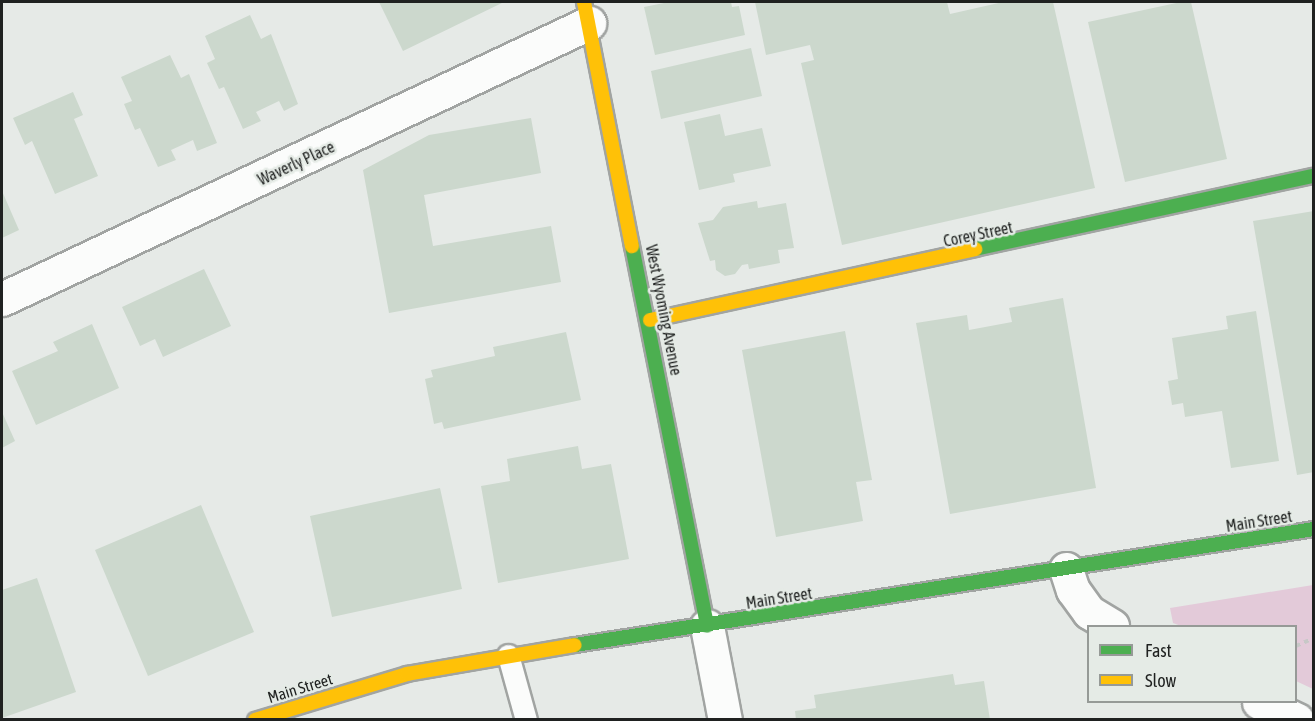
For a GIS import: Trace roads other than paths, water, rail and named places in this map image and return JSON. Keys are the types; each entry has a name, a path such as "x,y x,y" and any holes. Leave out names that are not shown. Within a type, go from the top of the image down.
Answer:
{"main road":[{"name":"West Wyoming Avenue","path":"586,12 650,320 707,626"},
{"name":"Corey Street","path":"650,320 1314,176"},
{"name":"Main Street","path":"255,720 407,674 508,655 707,626 1314,529"}],"street":[{"name":"Waverly Place","path":"2,299 586,12"},
{"path":"1066,569 1074,590 1089,612 1109,625"},
{"path":"707,626 725,720"},
{"path":"1261,703 1297,720"}],"lane":[{"path":"508,655 526,720"}]}
